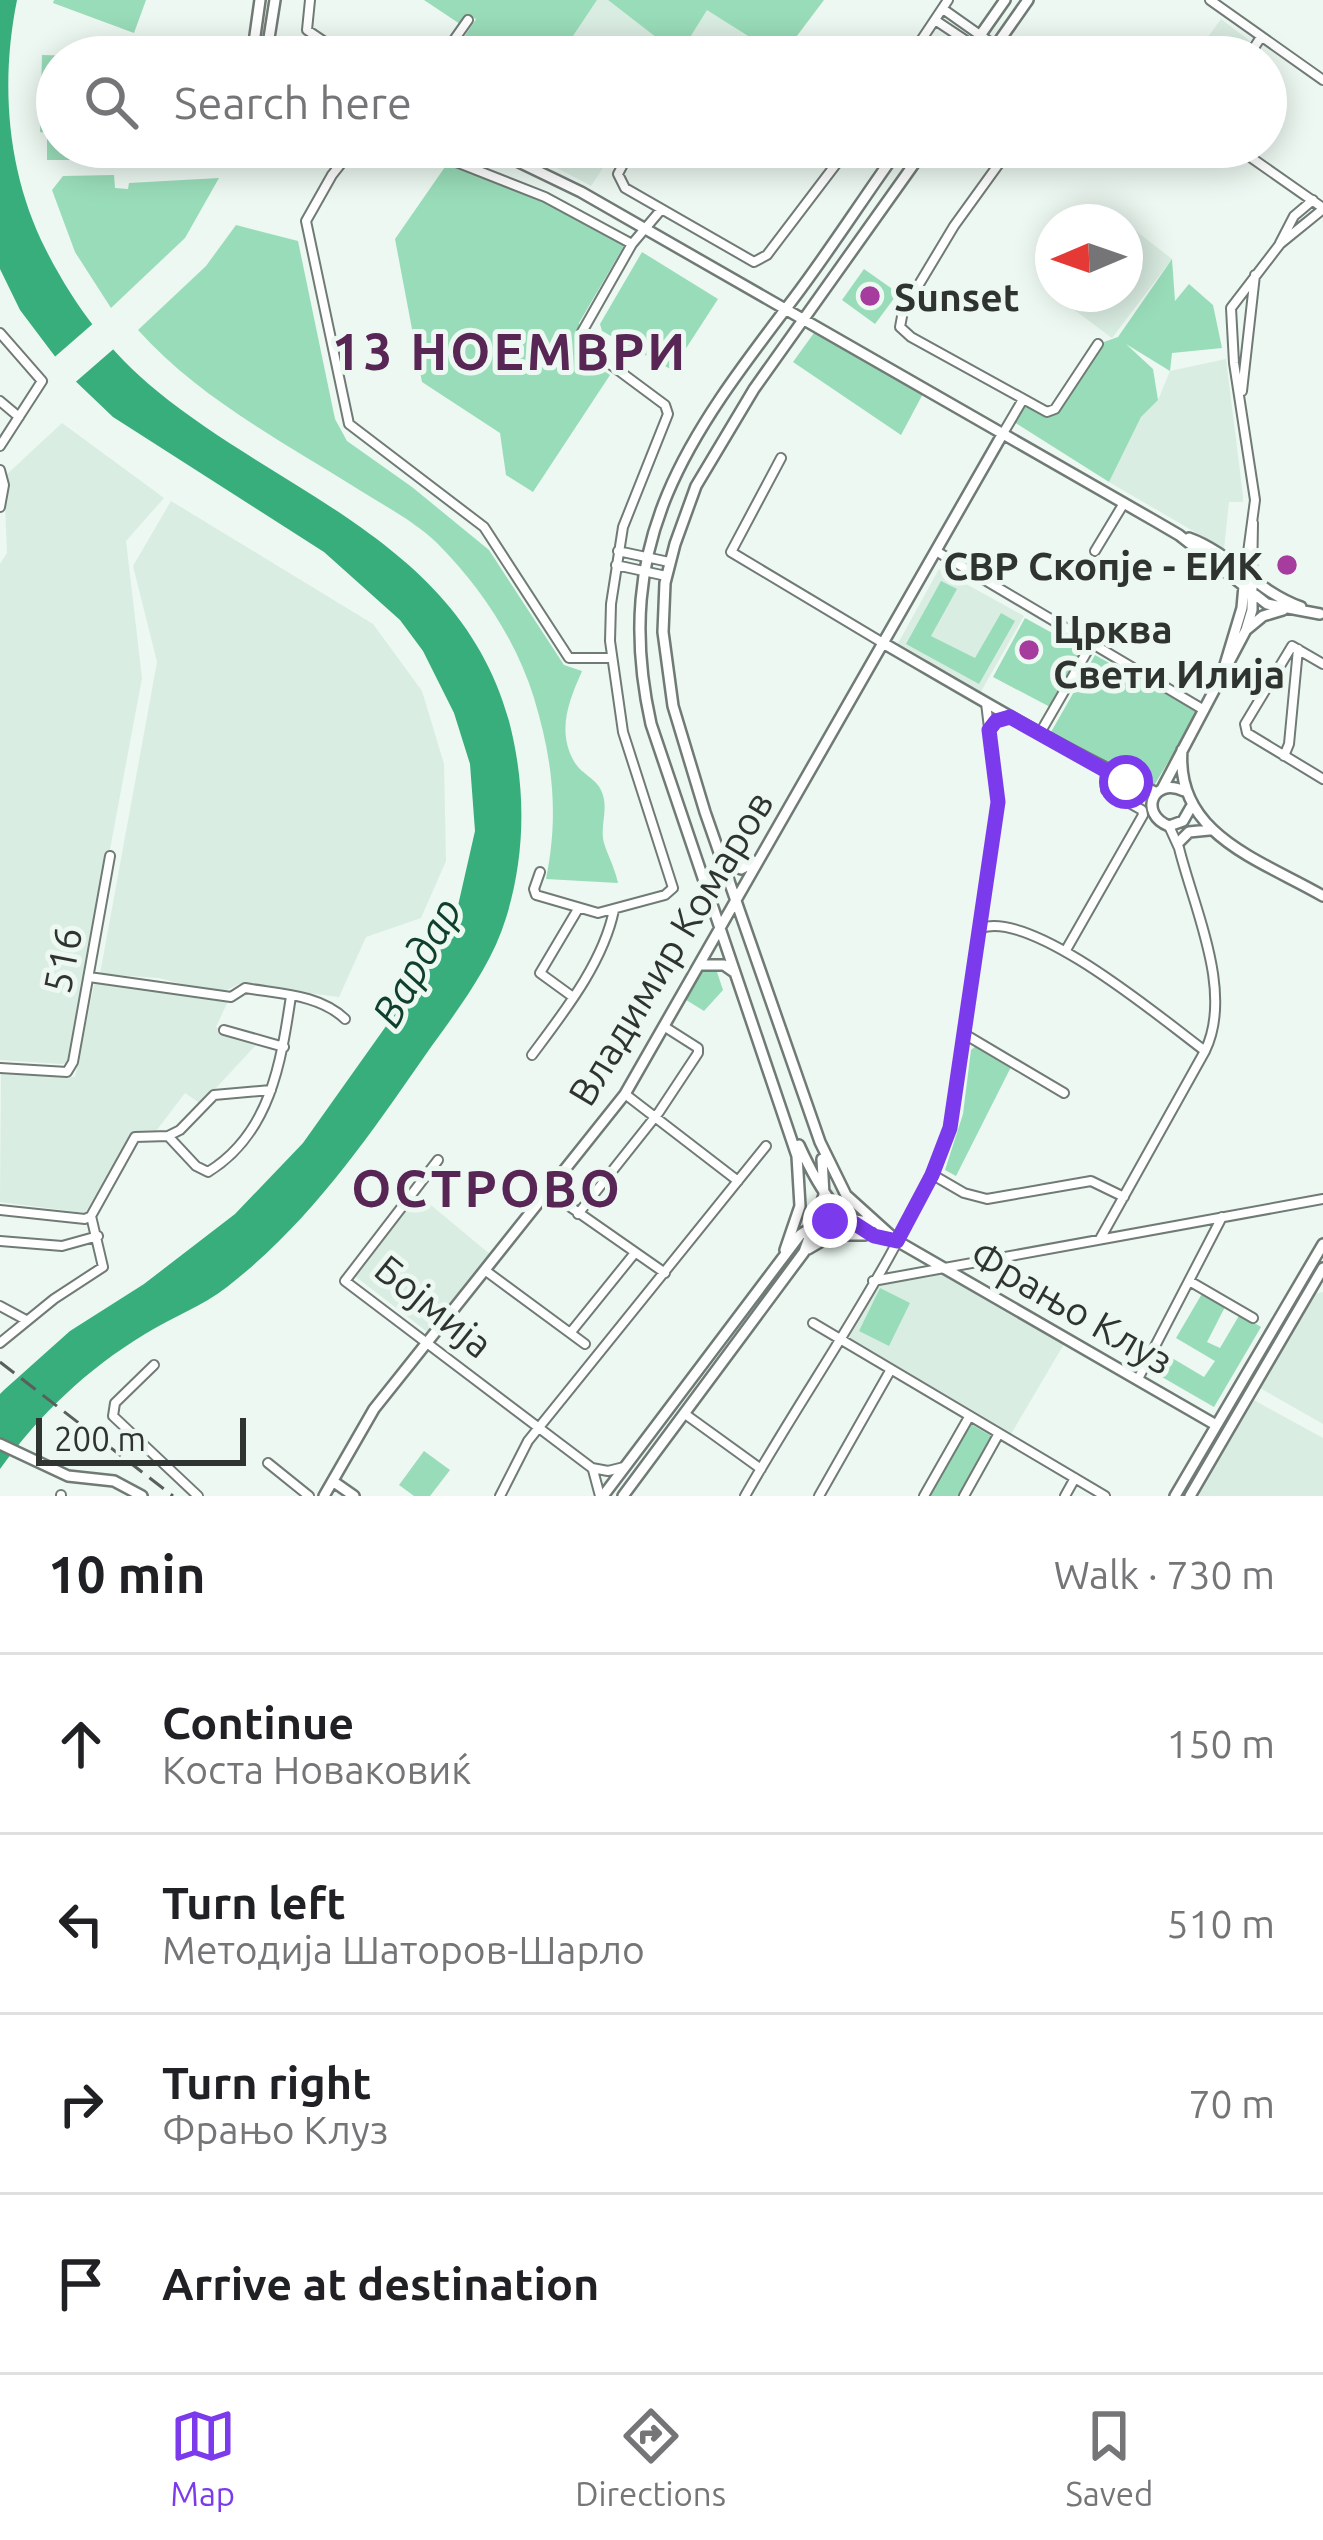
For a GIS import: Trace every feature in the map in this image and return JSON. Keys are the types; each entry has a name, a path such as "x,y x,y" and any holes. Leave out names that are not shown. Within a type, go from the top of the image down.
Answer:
{"street":[{"path":"255,36 260,0"},
{"path":"270,36 275,0"},
{"path":"310,0 307,30 316,36"},
{"path":"980,36 1005,0"},
{"path":"1003,36 1028,0"},
{"path":"1210,0 1261,36"},
{"path":"924,36 945,4 973,36"},
{"path":"457,36 468,20"},
{"path":"935,20 969,36"},
{"path":"1287,55 1323,80"},
{"path":"338,168 306,221 349,424 484,526 569,658 610,658"},
{"path":"471,168 545,197 632,244"},
{"path":"532,168 804,317 1179,535 1248,584 1321,614"},
{"path":"619,168 622,184 751,262 758,262 832,168"},
{"path":"785,1250 800,1211 802,1188 788,1123 651,724 639,640 644,572 658,512 686,450 885,168"},
{"path":"874,1230 840,1187 820,1142 721,857 669,688 663,632 669,562 688,505 717,447 911,168"},
{"path":"996,168 901,314 899,323 905,334 1042,412 1055,409 1098,344"},
{"path":"1246,630 1255,500 1230,312 1280,244 1323,209 1267,168"},
{"path":"1280,244 1294,216 1313,200"},
{"path":"541,872 536,895 598,913 664,895 673,888 623,732 610,658 618,550 636,490 668,423 665,405 583,339 584,323 632,244 661,211"},
{"path":"1241,408 1255,274"},
{"path":"0,333 42,381 0,446"},
{"name":"Владимир Комаров","path":"324,1496 374,1409 625,1094 1022,400"},
{"path":"0,401 19,417"},
{"path":"781,458 731,552 1126,782 1156,794 1176,787 1184,791"},
{"path":"0,470 4,484 0,507"},
{"path":"1095,551 1124,503"},
{"path":"1222,674 1248,584 1247,548 1253,518"},
{"path":"1179,535 1222,555 1267,604 1321,614"},
{"path":"1222,555 1239,555 1247,548"},
{"path":"618,550 669,562"},
{"path":"936,551 1204,710"},
{"path":"616,565 666,576"},
{"path":"1206,826 1155,819 1156,794 1246,630 1263,616 1284,609"},
{"path":"1040,733 1092,643"},
{"path":"1295,647 1323,664"},
{"path":"1295,647 1245,724 1247,733 1323,779"},
{"path":"1284,756 1289,744 1295,647"},
{"path":"745,1496 897,1241 932,1175 950,1128 998,802 986,703"},
{"path":"989,730 996,721 1010,717"},
{"path":"1183,745 1184,791 1206,826 1323,896"},
{"path":"1066,950 1143,815 1106,790"},
{"path":"1099,1240 1205,1051 1217,1021 1216,989 1176,824 1190,807"},
{"path":"1179,845 1189,832 1206,826"},
{"name":"516","path":"0,1068 67,1072 73,1062 110,856"},
{"path":"721,857 727,865 741,869 761,857"},
{"path":"573,997 540,973 578,909"},
{"path":"532,1055 610,932 614,910"},
{"path":"981,928 1002,926 1066,950 1205,1051"},
{"path":"702,965 724,964 734,972"},
{"path":"89,977 231,997 245,988 331,1006 344,1019"},
{"path":"168,1136 208,1172 249,1134 264,1114 284,1047 291,997"},
{"path":"578,1214 655,1117 699,1050 665,1027"},
{"path":"224,1030 284,1047"},
{"path":"966,1035 1064,1093"},
{"path":"0,1210 92,1216 135,1136 168,1136 180,1130 214,1095 271,1090"},
{"path":"625,1094 738,1182"},
{"name":"Фрањо Клуз","path":"788,1123 824,1195 846,1218 897,1241 1216,1424"},
{"path":"623,1496 804,1252 824,1195 820,1142"},
{"path":"500,1496 538,1428 766,1146"},
{"name":"Бојмија","path":"438,1160 345,1281 592,1468"},
{"name":"Фрањо Клуз","path":"932,1175 964,1193 987,1199 1091,1181 1124,1197"},
{"path":"549,1192 664,1273"},
{"name":"Фрањо Клуз","path":"873,1281 1323,1199"},
{"path":"0,1343 103,1267 92,1216"},
{"path":"1138,1379 1222,1217"},
{"path":"601,1496 785,1250 816,1224 846,1218"},
{"path":"804,1252 832,1235 874,1230"},
{"path":"0,1241 62,1246 98,1236"},
{"path":"1174,1496 1323,1244"},
{"path":"570,1332 634,1254"},
{"path":"1190,1496 1323,1268"},
{"path":"486,1270 585,1344"},
{"path":"1191,1282 1253,1318"},
{"path":"1303,1300 1323,1287"},
{"path":"0,1306 26,1320"},
{"path":"813,1323 1105,1496"},
{"path":"154,1365 115,1403 113,1416 198,1496"},
{"path":"819,1496 890,1371"},
{"path":"685,1414 760,1469"},
{"path":"923,1496 969,1417"},
{"path":"964,1496 998,1434"},
{"path":"0,1444 68,1476 112,1480 142,1496"},
{"path":"268,1463 309,1496"},
{"path":"592,1468 608,1472 624,1467"},
{"path":"592,1468 601,1496"},
{"path":"1065,1496 1075,1478"},
{"path":"334,1482 354,1496"}],"shaded area":[{"name":"Вардар","path":"0,0 17,0 8,96 15,159 33,221 68,290 108,344 157,391 363,529 410,566 451,609 485,660 509,721 519,770 521,820 513,894 491,956 459,1008 334,1180 284,1236 227,1287 145,1334 84,1378 31,1430 0,1469 0,1394 70,1331 144,1284 235,1214 303,1143 433,960 457,910 475,831 470,764 454,713 423,651 400,620 324,552 113,417 69,375 20,310 0,269"},
{"path":"54,0 146,0 134,33"},
{"path":"424,0 597,0 573,36 465,36 476,19 467,15 460,24"},
{"path":"597,0 608,0 655,36 573,36"},
{"path":"608,0 824,0 797,36 748,36 707,10 691,36 654,36"},
{"path":"707,9 747,36 690,36"},
{"path":"1221,19 1243,36 1209,36"},
{"path":"444,168 458,168 536,197 624,246 579,323 585,358 610,375 533,492 506,475 500,433 422,382 395,239"},
{"path":"557,168 603,168 591,186"},
{"path":"114,175 115,188 128,189 129,183 219,178 185,238 111,308 75,252 52,190 63,176"},
{"path":"236,225 298,241 335,419 347,441 489,550 564,665 582,671 569,705 566,739 575,763 603,796 603,838 618,883 546,879 552,788 534,698 507,635 453,560 407,520 212,396 138,330 206,266"},
{"path":"1143,236 1172,259 1143,297"},
{"path":"642,252 718,299 672,370 602,331 600,324"},
{"path":"1172,259 1175,301 1189,284 1213,305 1222,348 1172,353 1170,371 1126,344 1153,369 1158,400 1141,417 1109,482 1011,420 1022,401 1051,411 1098,344 1118,337 1135,312 1143,312 1143,301"},
{"name":"Sunset","path":"864,269 898,293 875,324 842,300"},
{"path":"1077,312 1132,312 1112,338"},
{"path":"819,326 925,390 901,435 793,362"},
{"path":"1226,359 1243,502 1229,502 1224,549 1109,482 1170,371"},
{"path":"62,423 164,498 126,541 142,678 70,1063 61,1064 0,1060 0,564 7,553 4,477"},
{"path":"171,501 373,624 422,691 444,764 446,861 421,918 366,937 339,997 239,984 219,994 159,978 100,974 157,662 133,566"},
{"path":"939,569 1024,616 979,695 896,647"},
{"path":"941,581 957,589 931,636 975,658 1001,613 1015,621 979,684 906,644"},
{"path":"1025,618 1085,651 1052,708 993,677"},
{"path":"1095,655 1198,712 1152,789 1051,732"},
{"path":"702,965 716,969 723,990 704,1011 683,998"},
{"path":"95,980 229,999 216,1027 256,1045 201,1104 185,1093 156,1131 133,1132 85,1213 0,1202 1,1072 75,1077"},
{"path":"976,1046 1012,1065 956,1176 945,1170 963,1114 971,1050"},
{"path":"414,1191 491,1255 430,1334 351,1273"},
{"path":"944,1274 1064,1344 1011,1434 847,1339 878,1285"},
{"path":"880,1288 910,1303 889,1346 859,1331"},
{"path":"1203,1292 1226,1305 1207,1342 1220,1348 1240,1314 1261,1327 1214,1407 1155,1373 1167,1355 1204,1377 1215,1361 1176,1338"},
{"path":"1323,1292 1323,1424 1260,1388 1313,1294"},
{"path":"1252,1399 1323,1438 1323,1496 1198,1496"},
{"path":"969,1423 993,1437 959,1496 927,1496"},
{"path":"424,1451 450,1470 430,1496 414,1496 399,1485"}],"pier":[{"path":"96,321 117,346 71,386 50,361"}],"railway":[{"path":"0,1362 173,1496"}],"place":[{"name":"Sunset","path":"870,296"},
{"name":"СВР Скопје - ЕИК","path":"1287,565"},
{"name":"Црква Свети Илија","path":"1029,650"}],"district":[{"name":"13 НОЕМВРИ","path":"510,351"},
{"name":"ОСТРОВО","path":"487,1188"}],"route":[{"path":"830,1221 846,1218 874,1236 897,1241 932,1175 950,1128 998,802 989,730 996,721 1010,717 1126,782"}]}
